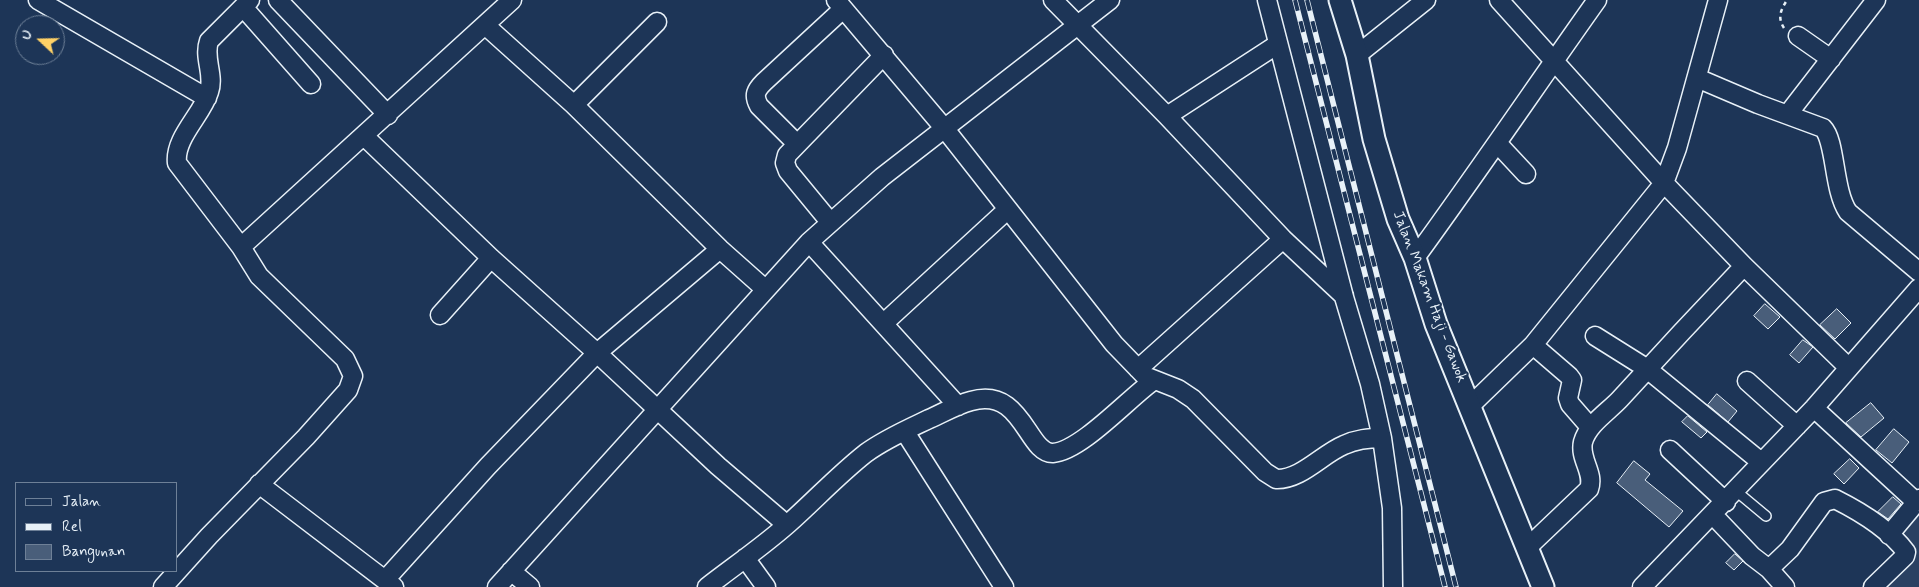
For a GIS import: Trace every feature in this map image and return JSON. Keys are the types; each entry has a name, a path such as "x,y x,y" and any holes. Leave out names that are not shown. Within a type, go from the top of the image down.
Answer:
{"street":[{"path":"38,0 207,98"},
{"path":"278,0 388,115"},
{"path":"241,247 512,0"},
{"path":"1053,0 1167,116 1283,239 1344,296"},
{"path":"497,587 809,242 882,177 1110,0"},
{"path":"1267,0 1344,296 1370,384 1382,438 1392,508 1393,587"},
{"name":"Jalan Makam Haji - Gawok","path":"1340,0 1357,55 1374,139 1398,219 1415,258 1436,324 1471,405 1543,587"},
{"path":"1357,55 1426,0"},
{"path":"1499,0 1664,183 1744,266 1849,368"},
{"path":"1415,258 1498,144 1596,0"},
{"path":"1471,405 1533,345 1664,183 1677,148 1718,0"},
{"path":"1788,114 1876,0"},
{"path":"166,586 348,390 353,376 345,359 259,276 241,247 177,163 182,140 207,98 211,83 208,45 212,36 247,3 311,84"},
{"path":"797,144 759,106 756,93 764,82 839,4 884,54 946,129 1114,344 1138,369 1153,381 1178,389 1193,399 1265,472 1276,479 1292,477 1342,445 1362,438 1382,438"},
{"path":"574,105 657,22"},
{"path":"485,24 574,105 720,250 765,289"},
{"path":"1798,36 1831,59"},
{"path":"1167,116 1278,44"},
{"path":"830,222 788,171 785,163 787,155 884,54"},
{"path":"1697,78 1758,104 1808,121 1826,130 1838,189 1848,212 1919,272"},
{"path":"364,136 491,258 597,353 718,466 787,525"},
{"path":"1498,144 1526,174"},
{"path":"884,322 1008,210"},
{"path":"1138,369 1283,239"},
{"path":"809,242 884,322 958,406"},
{"path":"259,484 390,583 488,466 597,353 720,250"},
{"path":"440,315 491,258"},
{"path":"1528,547 1590,489 1591,480 1582,453 1583,441 1590,427 1610,410 1646,368 1744,266"},
{"path":"1642,587 1713,516 1761,462 1814,408 1919,288"},
{"path":"1595,336 1646,368 1761,462"},
{"path":"1533,345 1572,380 1568,398 1570,404 1590,427"},
{"path":"1747,380 1797,426"},
{"path":"707,587 787,525 866,453 958,406 981,398 999,400 1013,412 1043,450 1063,451 1096,429 1153,381"},
{"path":"1814,408 1918,500 1890,536"},
{"path":"905,432 1004,587"},
{"path":"1670,450 1731,497"},
{"path":"1768,569 1780,560 1824,502 1830,499 1847,505 1890,536 1907,554 1873,587"},
{"path":"1713,516 1785,587"},
{"path":"745,558 766,587"},
{"path":"511,571 530,587"}],"lane":[{"path":"1731,497 1766,516"}],"path":[{"path":"1787,0 1780,14 1780,21 1784,28 1798,36"}],"shaded area":[{"path":"1919,503 1919,587 1885,587 1917,550 1900,527"}],"building":[{"path":"1765,304 1780,317 1768,329 1754,316"},
{"path":"1837,309 1851,323 1835,339 1820,325"},
{"path":"1803,340 1813,347 1799,363 1790,355"},
{"path":"1717,394 1737,411 1728,422 1708,405"},
{"path":"1871,403 1884,418 1861,437 1846,423"},
{"path":"1688,416 1707,432 1701,438 1682,422"},
{"path":"1894,429 1909,442 1892,463 1876,450"},
{"path":"1850,459 1859,468 1844,484 1834,474"},
{"path":"1634,461 1650,474 1645,480 1683,511 1669,527 1617,483"},
{"path":"1893,497 1901,504 1888,519 1878,512"},
{"path":"1735,554 1743,561 1734,570 1726,563"}],"railway":[{"path":"1295,0 1445,587"},
{"path":"1307,0 1456,587"}]}
